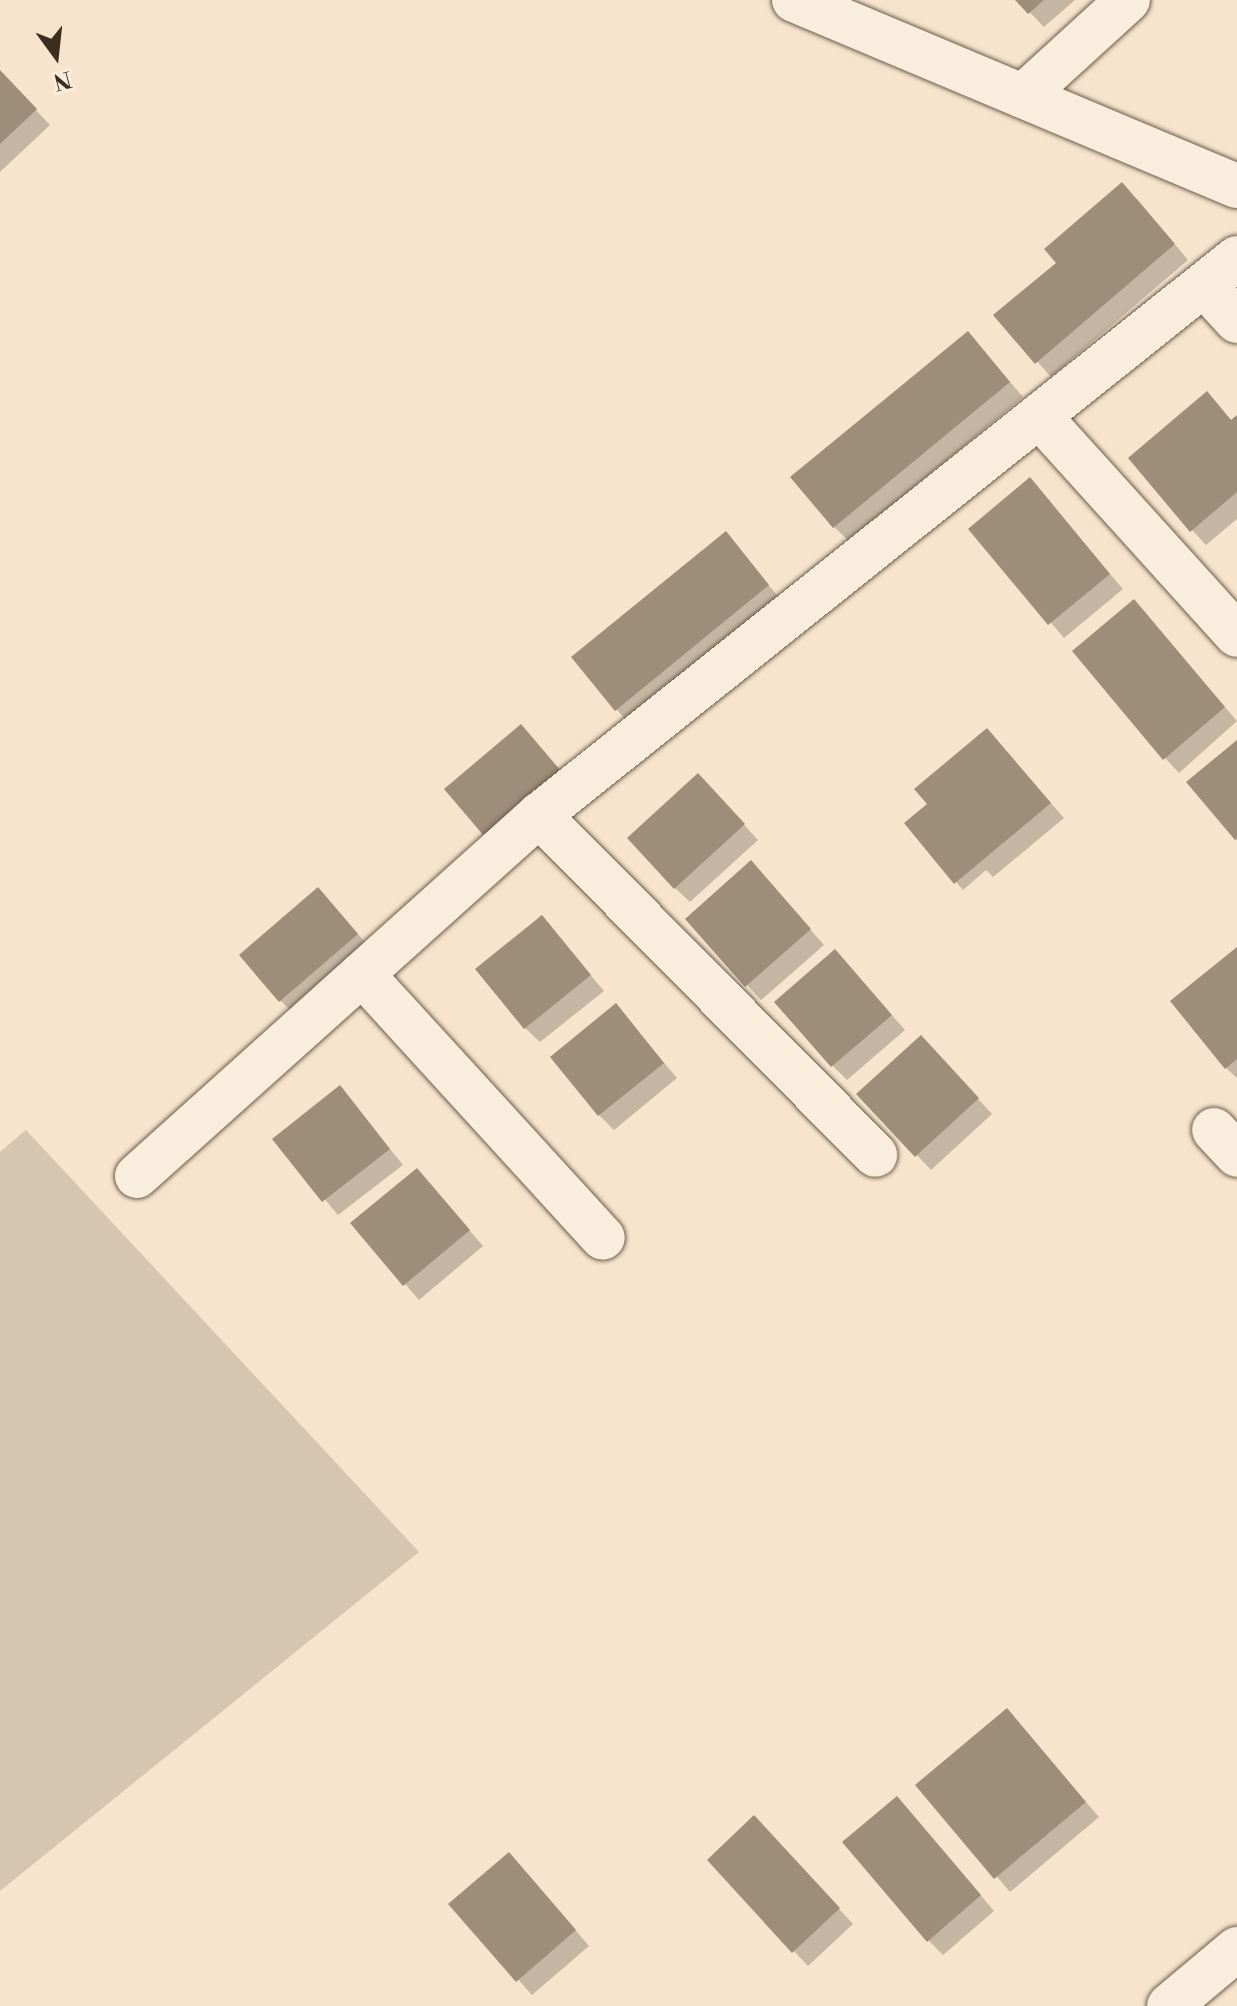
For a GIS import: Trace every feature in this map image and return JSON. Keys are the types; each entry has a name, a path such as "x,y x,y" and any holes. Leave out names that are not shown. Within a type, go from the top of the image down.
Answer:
{"street":[{"path":"794,0 1237,186"},
{"path":"1023,96 1128,0"},
{"path":"137,1176 539,815 1237,258"},
{"path":"1204,285 1237,321"},
{"path":"1039,416 1237,635"},
{"path":"539,815 875,1155"},
{"path":"362,974 603,1238"},
{"path":"1169,2006 1237,1949"}],"shaded area":[{"path":"26,1130 419,1552 0,1891 0,1152"}],"building":[{"path":"1015,0 1044,0 1028,14"},
{"path":"0,70 37,109 0,144"},
{"path":"1122,182 1175,244 1035,364 993,315 1056,263 1044,249"},
{"path":"968,331 1010,382 833,528 790,477"},
{"path":"1207,391 1231,420 1237,415 1237,492 1190,532 1128,458"},
{"path":"1030,477 1110,574 1048,625 968,529"},
{"path":"726,531 769,585 615,711 571,657"},
{"path":"1134,599 1225,707 1163,760 1072,651"},
{"path":"521,724 561,771 484,836 444,789"},
{"path":"987,728 1051,803 954,884 904,823 927,804 914,789"},
{"path":"1237,740 1237,839 1235,840 1186,782"},
{"path":"698,773 745,824 674,889 627,838"},
{"path":"751,860 811,929 745,987 685,919"},
{"path":"318,887 358,934 279,1002 239,955"},
{"path":"542,915 591,975 524,1029 475,969"},
{"path":"1237,947 1237,1059 1225,1069 1170,1001"},
{"path":"835,949 892,1015 831,1067 774,1002"},
{"path":"616,1003 664,1063 598,1116 550,1057"},
{"path":"921,1035 979,1098 915,1157 856,1094"},
{"path":"340,1085 390,1149 322,1202 272,1139"},
{"path":"417,1168 470,1230 403,1286 350,1223"},
{"path":"1007,1708 1086,1802 994,1879 915,1785"},
{"path":"897,1796 981,1895 927,1942 842,1842"},
{"path":"754,1815 840,1908 792,1953 707,1860"},
{"path":"509,1852 576,1930 516,1982 448,1904"}]}
